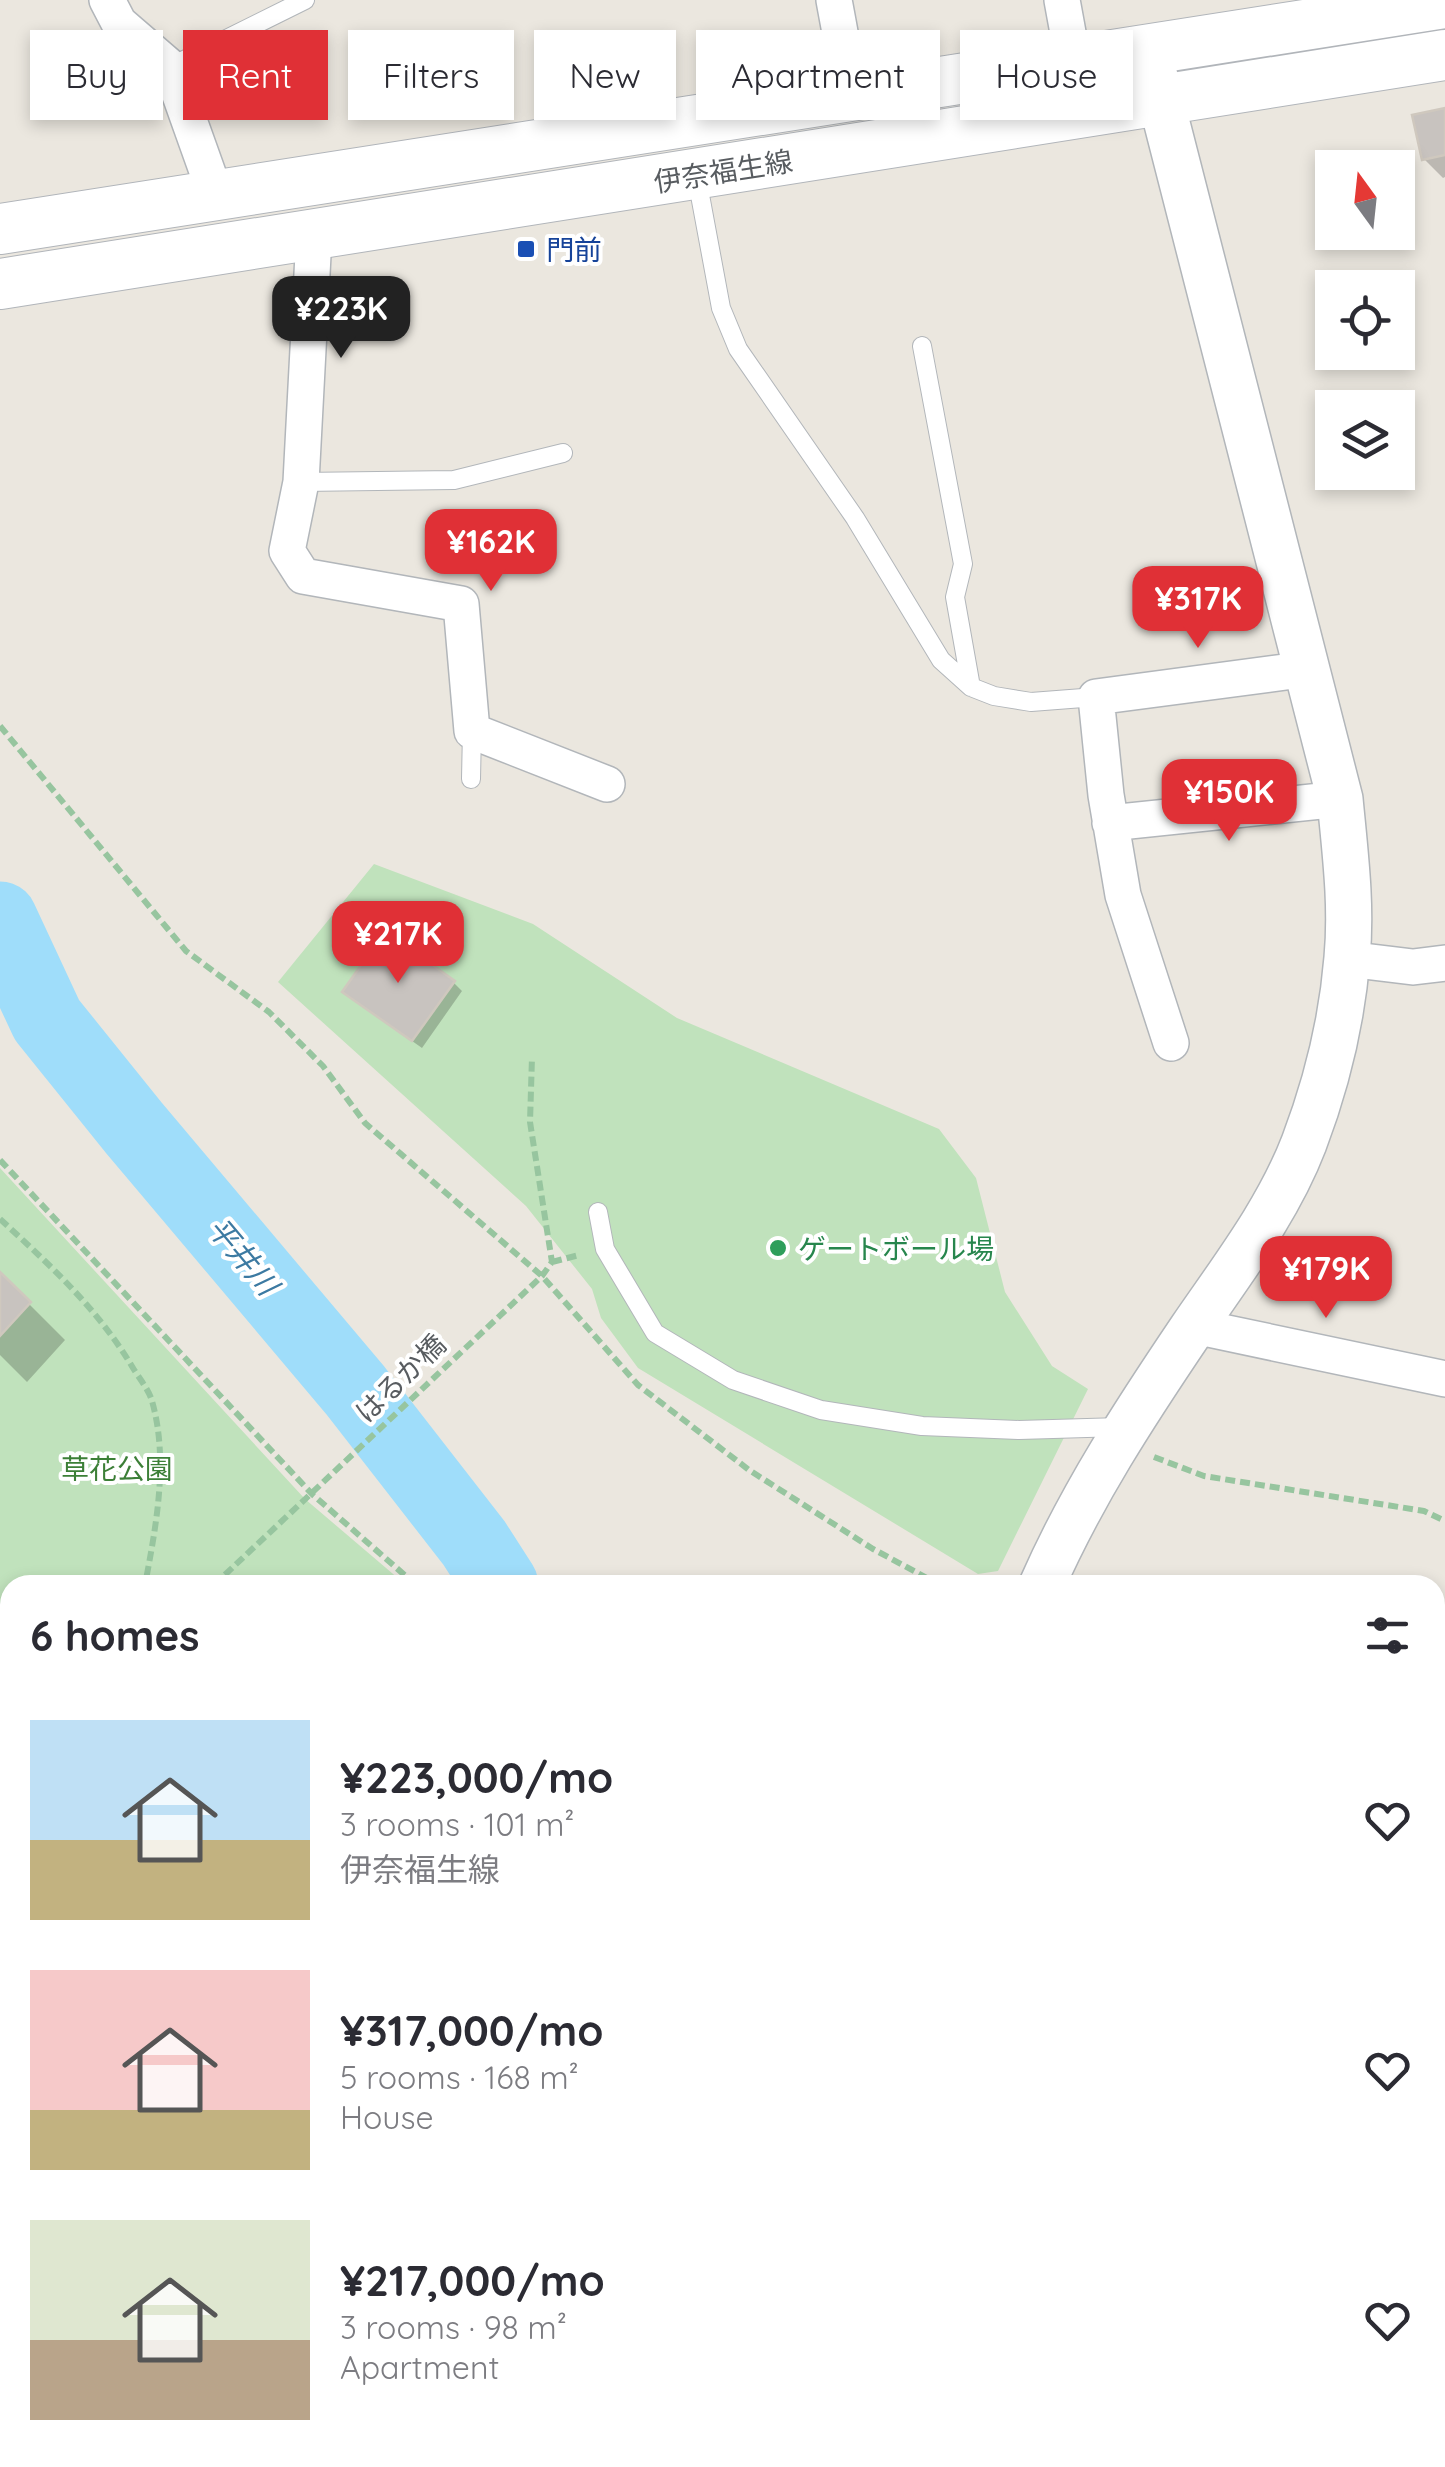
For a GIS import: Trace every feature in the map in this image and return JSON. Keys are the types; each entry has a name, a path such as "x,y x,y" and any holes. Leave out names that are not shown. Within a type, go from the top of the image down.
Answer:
{"main road":[{"name":"伊奈福生線","path":"1133,52 1425,3"},
{"name":"伊奈福生線","path":"9,282 1445,55"},
{"name":"伊奈福生線","path":"4,221 216,196 704,120"}],"street":[{"path":"107,0 119,23 170,66 216,196"},
{"path":"834,0 840,30"},
{"path":"1062,0 1068,30"},
{"path":"1046,1575 1065,1531 1126,1427 1247,1251 1304,1145 1330,1064 1347,959 1348,880 1340,800 1148,50"},
{"path":"4,221 9,282"},
{"path":"314,236 302,482 287,551 304,576 460,604 472,730 607,784"},
{"path":"1171,1043 1123,895 1110,823 1096,697 1308,669"},
{"path":"1110,823 1340,800"},
{"path":"1347,959 1413,967 1445,962"},
{"path":"1194,1326 1445,1379"}],"lane":[{"path":"170,66 305,0"},
{"path":"697,175 721,308 738,350 855,518 941,660 971,687 994,696 1031,702 1096,697"},
{"path":"922,346 963,564 955,597 971,687"},
{"path":"302,482 454,480 563,453"},
{"path":"472,730 472,779"},
{"path":"598,1212 605,1249 654,1333 733,1380 822,1410 922,1426 1019,1430 1126,1427"}],"path":[{"path":"0,726 186,951 269,1012 323,1066 365,1123 542,1276 638,1385 748,1470 921,1575"},
{"path":"532,1056 530,1122 552,1262 542,1276"},
{"path":"0,1160 312,1494 405,1575"},
{"path":"0,1219 64,1278 113,1334 152,1399 160,1459 157,1520 147,1575"},
{"name":"はるか橋","path":"225,1575 542,1276"},
{"path":"1126,1427 1154,1457 1204,1476 1424,1511 1445,1521"}],"green space":[{"path":"374,864 533,924 677,1018 939,1129 976,1178 1005,1292 1052,1366 1088,1389 998,1571 978,1574 638,1368 601,1318 592,1289 526,1206 278,982"},
{"name":"草花公園","path":"0,1168 305,1499 394,1575 0,1575"}],"building":[{"path":"1445,108 1445,155 1422,160 1412,115"},
{"path":"385,931 455,981 412,1041 342,992"},
{"path":"0,1272 31,1302 0,1336"}],"waterway":[{"name":"平井川","path":"0,919 47,1020 355,1390 495,1575"}],"place":[{"name":"門前","path":"526,249"},
{"name":"ゲートボール場","path":"778,1248"}]}
